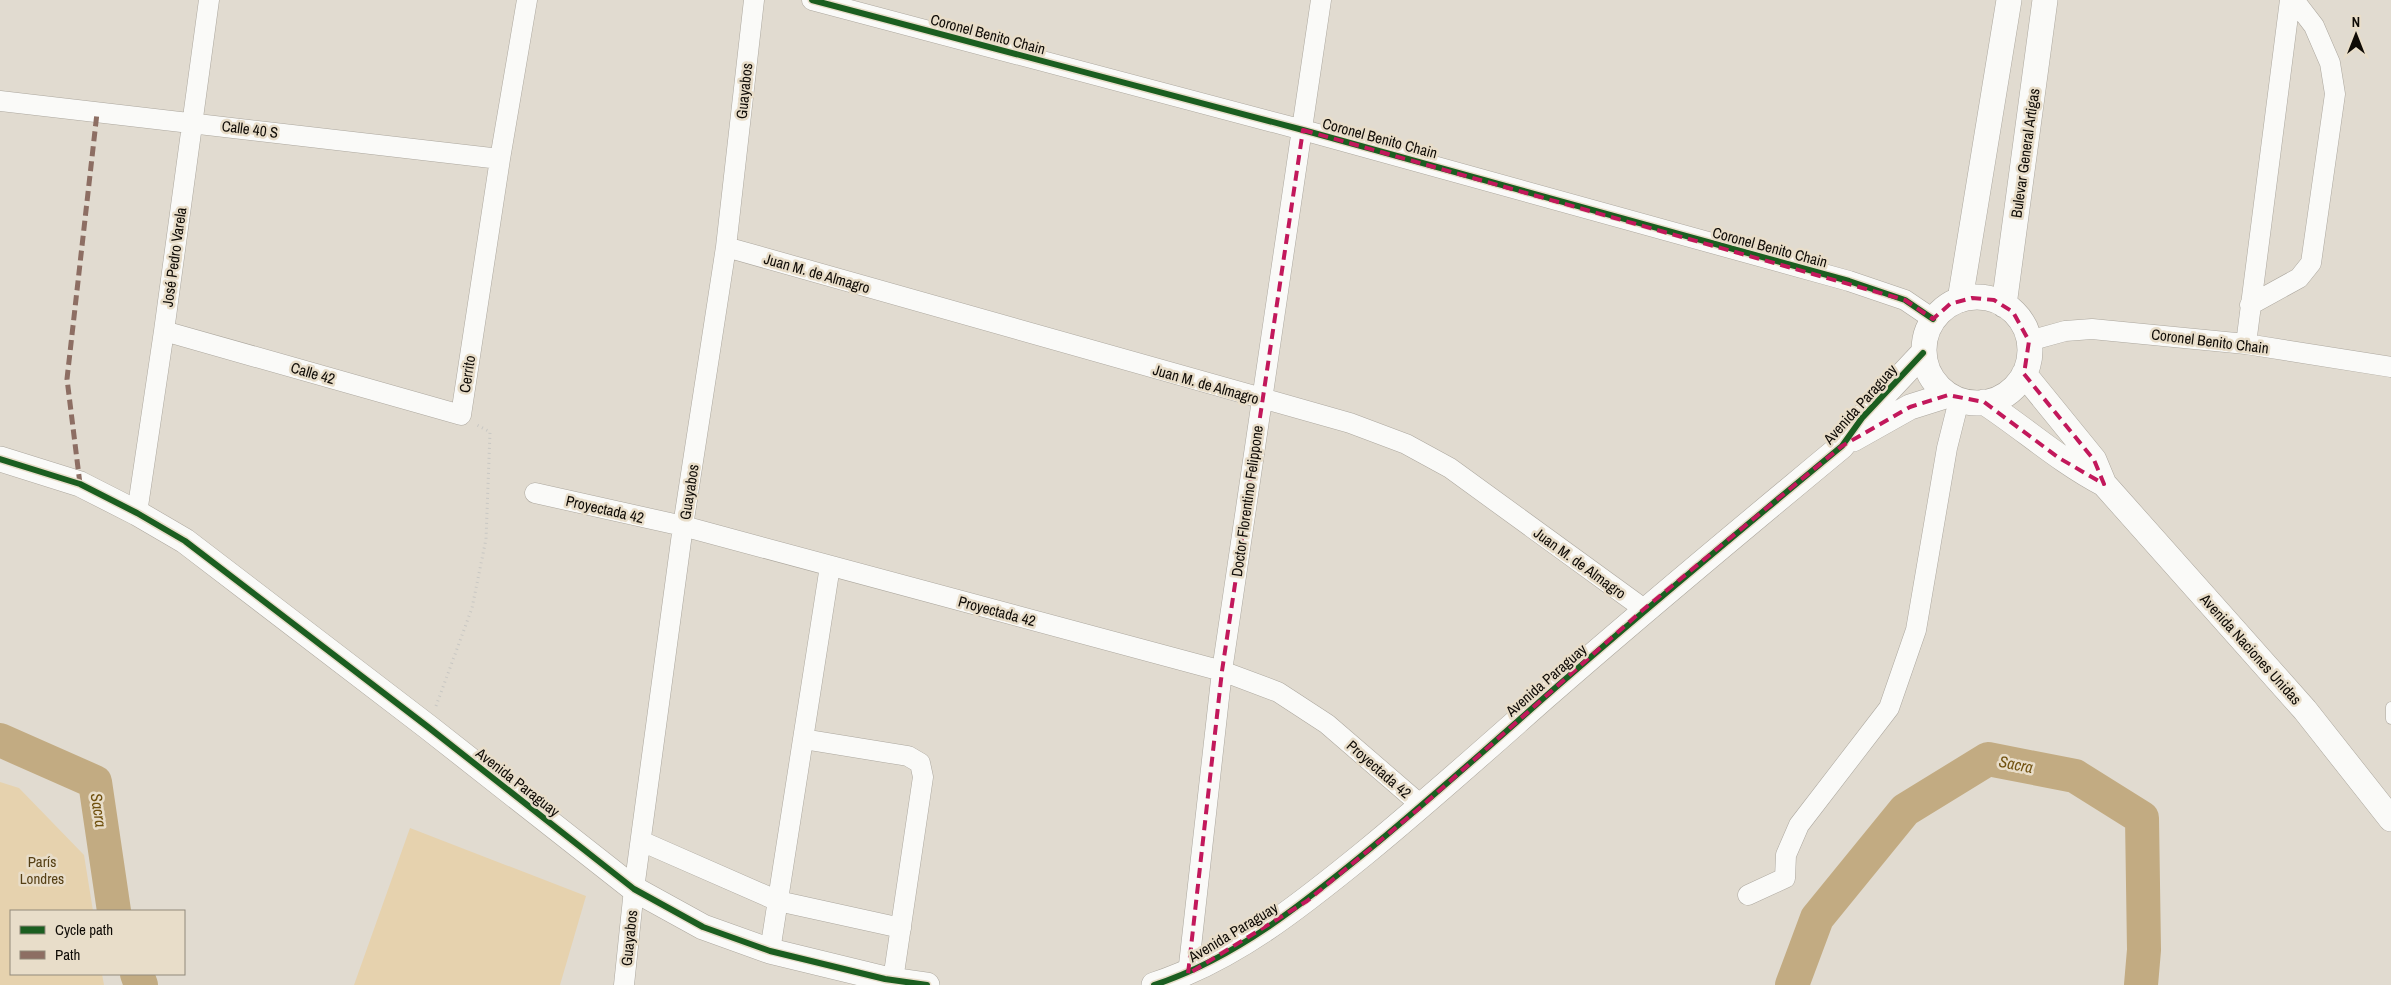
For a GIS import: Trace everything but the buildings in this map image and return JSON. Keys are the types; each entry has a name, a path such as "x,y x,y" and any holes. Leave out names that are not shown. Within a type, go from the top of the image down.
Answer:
{"street":[{"name":"José Pedro Varela","path":"137,513 209,0"},
{"name":"Cerrito","path":"461,415 500,159 527,0"},
{"name":"Guayabos","path":"624,985 634,889 683,526 726,247 754,0"},
{"name":"Coronel Benito Chain","path":"812,0 1303,130 1876,289 1905,300 1934,319"},
{"name":"Doctor Florentino Felippone","path":"1188,974 1222,671 1321,0"},
{"path":"1960,300 2009,0"},
{"name":"Bulevar General Artigas","path":"2004,305 2045,0"},
{"path":"2246,344 2290,0"},
{"path":"2250,305 2299,278 2311,263 2335,94 2330,63 2318,33 2294,0"},
{"name":"Calle 40 S","path":"0,101 500,159"},
{"name":"Juan M. de Almagro","path":"726,247 1359,427 1406,444 1450,468 1644,609"},
{"path":"1953,397 1930,376 1923,352 1928,329 1941,311 1960,300 1983,298 2004,305 2020,320 2029,341 2028,364 2024,374 2008,393 1984,402"},
{"name":"Coronel Benito Chain","path":"2029,341 2065,331 2092,329 2246,344 2391,367"},
{"name":"Calle 42","path":"164,331 461,415"},
{"name":"Avenida Paraguay","path":"1154,985 1188,974 1248,940 1307,901 1422,806 1644,609 1842,446 1862,418 1923,352"},
{"path":"2024,374 2094,460 2104,484"},
{"path":"1748,895 1784,878 1786,855 1799,825 1889,708 1916,630 1947,448 1953,397"},
{"path":"1842,446 1910,407 1953,397 1984,402 2014,422 2058,458 2104,484"},
{"name":"Avenida Paraguay","path":"0,458 80,484 137,513 185,541 428,727 634,889 703,927 770,951 893,980 927,985"},
{"name":"Avenida Naciones Unidas","path":"2104,484 2305,710 2391,819"},
{"name":"Proyectada 42","path":"535,493 683,526 1222,671 1278,692 1327,724 1422,806"},
{"path":"770,951 830,566"},
{"path":"803,739 908,756 920,763 923,777 893,980"},
{"path":"641,841 778,901 901,928"}],"lane":[{"path":"2391,707 2391,719"}],"path":[{"path":"428,727 472,608 486,539 490,432 461,415"}],"highlighted area":[{"path":"1303,130 1905,300 1933,319 1950,304 1972,298 1994,300 2013,312 2029,341 2024,374 2094,460 2104,484 2059,458 1984,402 1948,395 1910,407 1842,446 1644,609 1422,806 1307,901 1188,974 1222,671"}],"green space":[{"name":"París Londres","path":"0,782 19,788 84,855 93,910 10,910 10,975 102,975 104,985 0,985"},
{"path":"410,828 586,896 560,985 354,985"}],"waterway":[{"name":"Sacra","path":"0,740 95,782 114,910"},
{"name":"Sacra","path":"1792,985 1817,918 1905,810 1988,759 2075,776 2142,818 2144,950 2141,985"},
{"name":"Sacra","path":"137,975 141,985"}],"marked path":[{"path":"80,484 67,379 97,113"}],"cycle path":[{"path":"812,0 1303,130 1849,281 1905,300 1933,319"},
{"path":"1154,985 1212,961 1266,929 1366,852 1619,633 1842,446 1862,418 1923,353"},
{"path":"0,459 80,484 137,513 185,541 428,727 634,889 703,927 770,951 885,979 927,985"}]}
